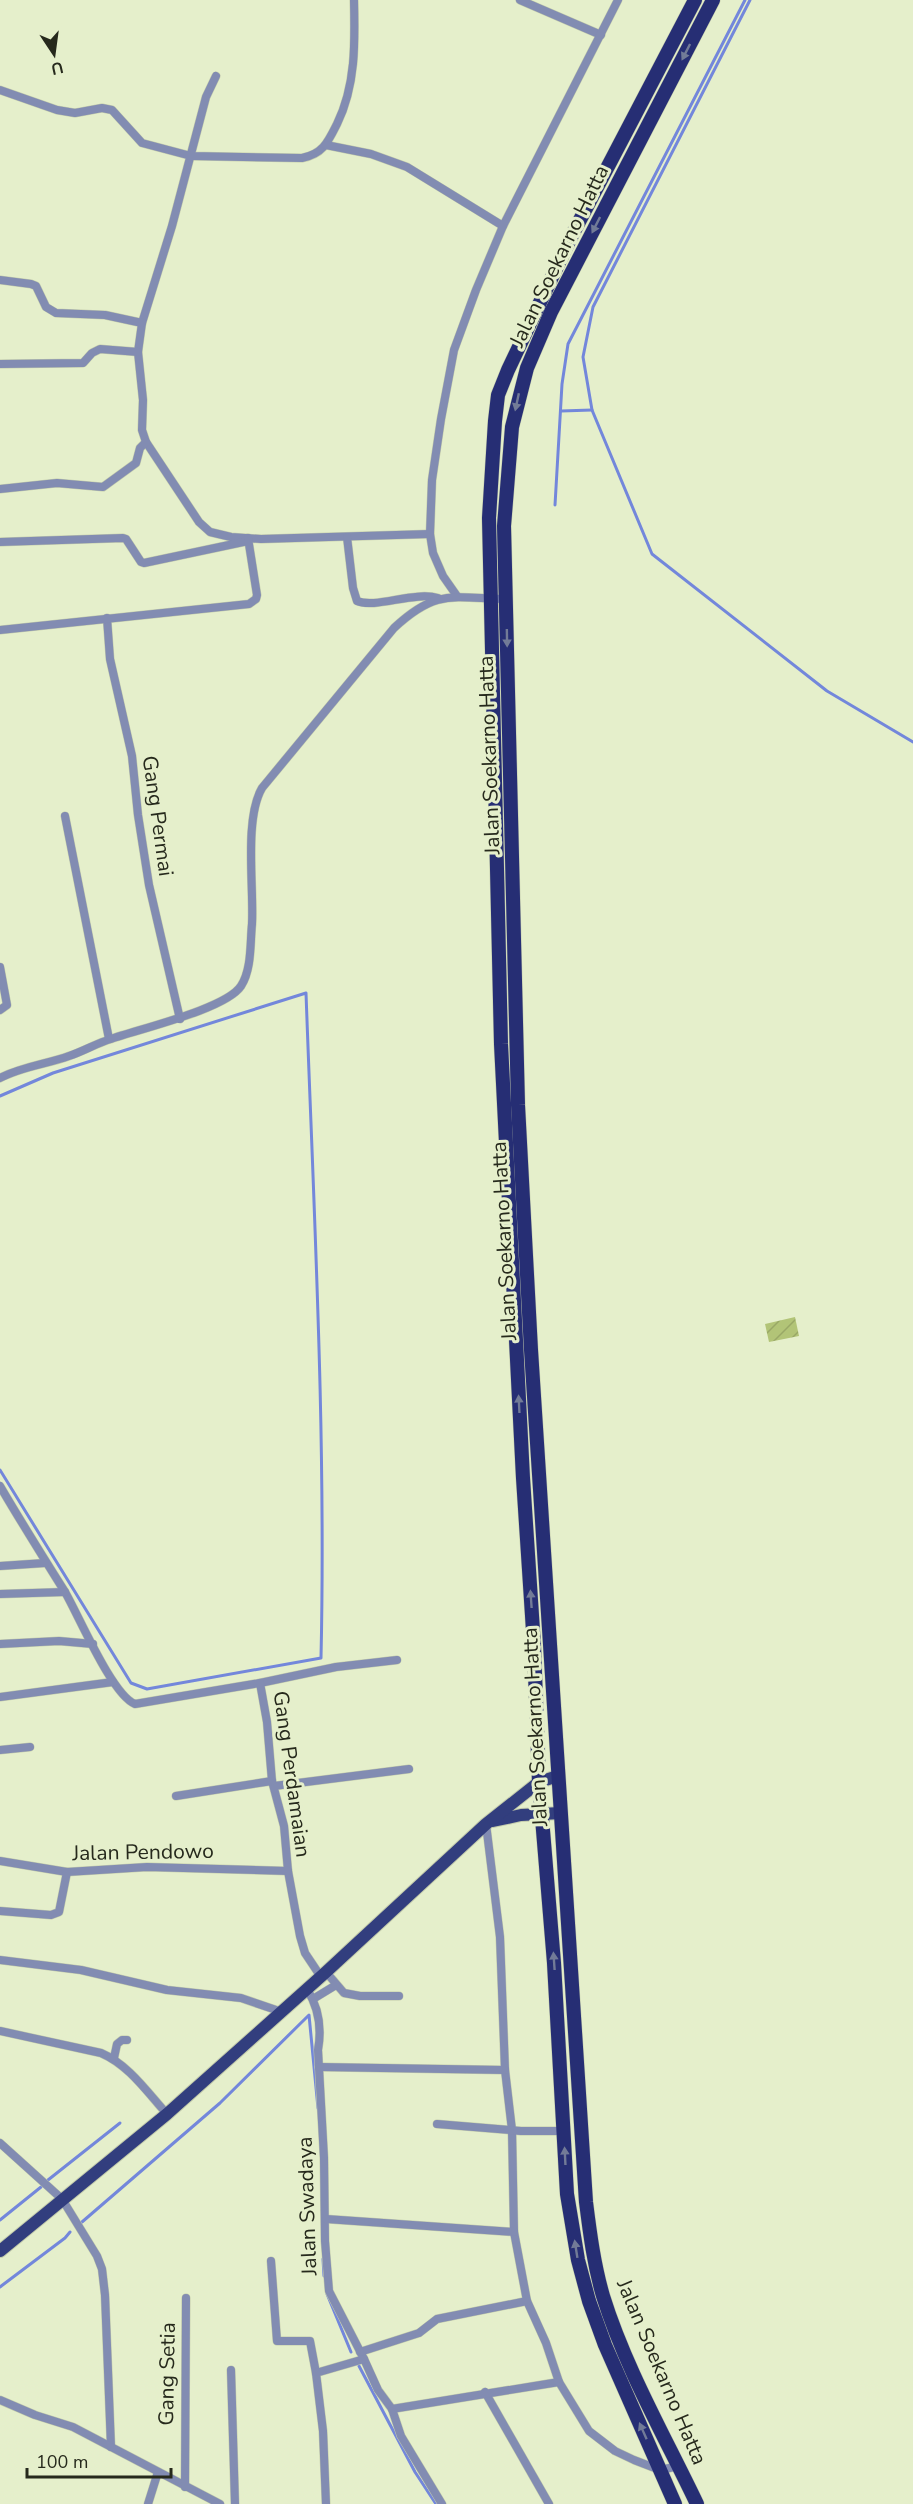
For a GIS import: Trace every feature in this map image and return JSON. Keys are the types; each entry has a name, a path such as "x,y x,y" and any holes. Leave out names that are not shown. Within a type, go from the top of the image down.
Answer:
{"highway":[{"name":"Jalan Soekarno Hatta","path":"695,0 554,271 512,360 498,395 490,488 500,599 518,1105 531,1350 586,2202 591,2243 604,2298 697,2504"},
{"name":"Jalan Soekarno Hatta","path":"675,2504 605,2345 589,2301 578,2260 567,2194 539,1782 534,1646 501,1044 500,599 512,427 527,368 551,312 714,0"}],"main road":[{"path":"0,2251 167,2114 282,2012 310,1994 323,1974 487,1823 539,1782 558,1776"},
{"path":"487,1823 542,1813 561,1813"}],"street":[{"path":"0,90 57,110 75,113 102,108 112,110 142,143 191,156 302,158 313,156 326,146 346,104 353,79 354,0"},
{"path":"520,0 601,35"},
{"path":"457,596 433,553 430,534 432,480 454,350 503,226 618,0"},
{"path":"216,76 206,97 172,226 142,323 138,352 142,430 146,442 204,527 221,536 248,540 430,534"},
{"path":"326,146 371,154 407,167 503,226"},
{"path":"0,280 36,286 46,307 56,313 105,315 142,323"},
{"path":"0,364 83,363 100,349 138,352"},
{"path":"0,489 57,483 103,487 136,464 140,448 146,442"},
{"path":"347,537 353,588 357,601 368,603 428,595 438,598"},
{"path":"0,542 123,538 144,564 248,540"},
{"path":"0,630 254,602 257,595 248,540"},
{"path":"0,1078 9,1073 70,1056 109,1039 180,1019 234,993 243,981 249,956 252,919 252,830 255,808 262,788 394,628 416,609 438,598 457,596 500,599"},
{"name":"Gang Permai","path":"107,618 110,659 132,756 149,885 180,1019"},
{"path":"64,816 109,1039"},
{"path":"0,967 7,1005 0,1010"},
{"path":"0,1486 65,1593 113,1682 129,1702 135,1704 260,1683 336,1667 397,1660"},
{"path":"0,1566 45,1563"},
{"path":"0,1594 65,1593"},
{"path":"0,1644 59,1641 93,1644"},
{"path":"0,1697 113,1682"},
{"name":"Gang Perdamaian","path":"260,1683 267,1722 273,1783 284,1826 288,1871 305,1953 336,1985"},
{"path":"0,1750 30,1747"},
{"path":"176,1796 409,1769"},
{"path":"487,1823 500,1937 505,2070 512,2130 514,2232 527,2301 560,2382 589,2431 615,2451 660,2470 679,2466"},
{"name":"Jalan Pendowo","path":"0,1861 67,1872 147,1867 288,1871"},
{"path":"0,1911 51,1915 59,1912 67,1872"},
{"path":"0,1960 81,1970 167,1990 241,1998 282,2012"},
{"path":"310,1994 336,1985 344,1993 351,1995 399,1996"},
{"name":"Jalan Swadaya","path":"310,1994 321,2033 318,2050 328,2291 378,2390 392,2409 401,2436 442,2504"},
{"path":"0,2031 101,2053 114,2058 131,2073 167,2114"},
{"path":"114,2058 117,2044 122,2040 127,2040"},
{"path":"319,2067 505,2070"},
{"path":"437,2124 564,2132"},
{"path":"0,2144 62,2199 97,2256 102,2269 111,2447"},
{"path":"326,2218 514,2232"},
{"path":"271,2261 277,2340 310,2341 323,2431 326,2504"},
{"name":"Gang Setia","path":"185,2487 186,2298"},
{"path":"316,2373 419,2333 436,2319 527,2301"},
{"path":"231,2370 235,2504"},
{"path":"392,2409 485,2392 560,2382"},
{"path":"485,2392 549,2504"},
{"path":"0,2400 35,2415 73,2427 220,2504"},
{"path":"148,2504 159,2472"}],"green space":[{"path":"795,1317 799,1336 769,1342 765,1324"}],"waterway":[{"path":"555,505 562,384 568,344 745,0"},
{"path":"750,0 593,307 583,357 592,410 652,554 827,691 913,742"},
{"path":"561,411 592,410"},
{"path":"0,1096 53,1073 306,993 321,1409 321,1658 147,1689 131,1683 0,1470"},
{"path":"82,2222 220,2103 309,2015 318,2108"},
{"path":"48,2180 120,2123"},
{"path":"0,2220 41,2187"},
{"path":"0,2287 70,2232"},
{"path":"323,2259 324,2276"},
{"path":"327,2294 351,2352"},
{"path":"359,2366 415,2472 436,2504"}]}
